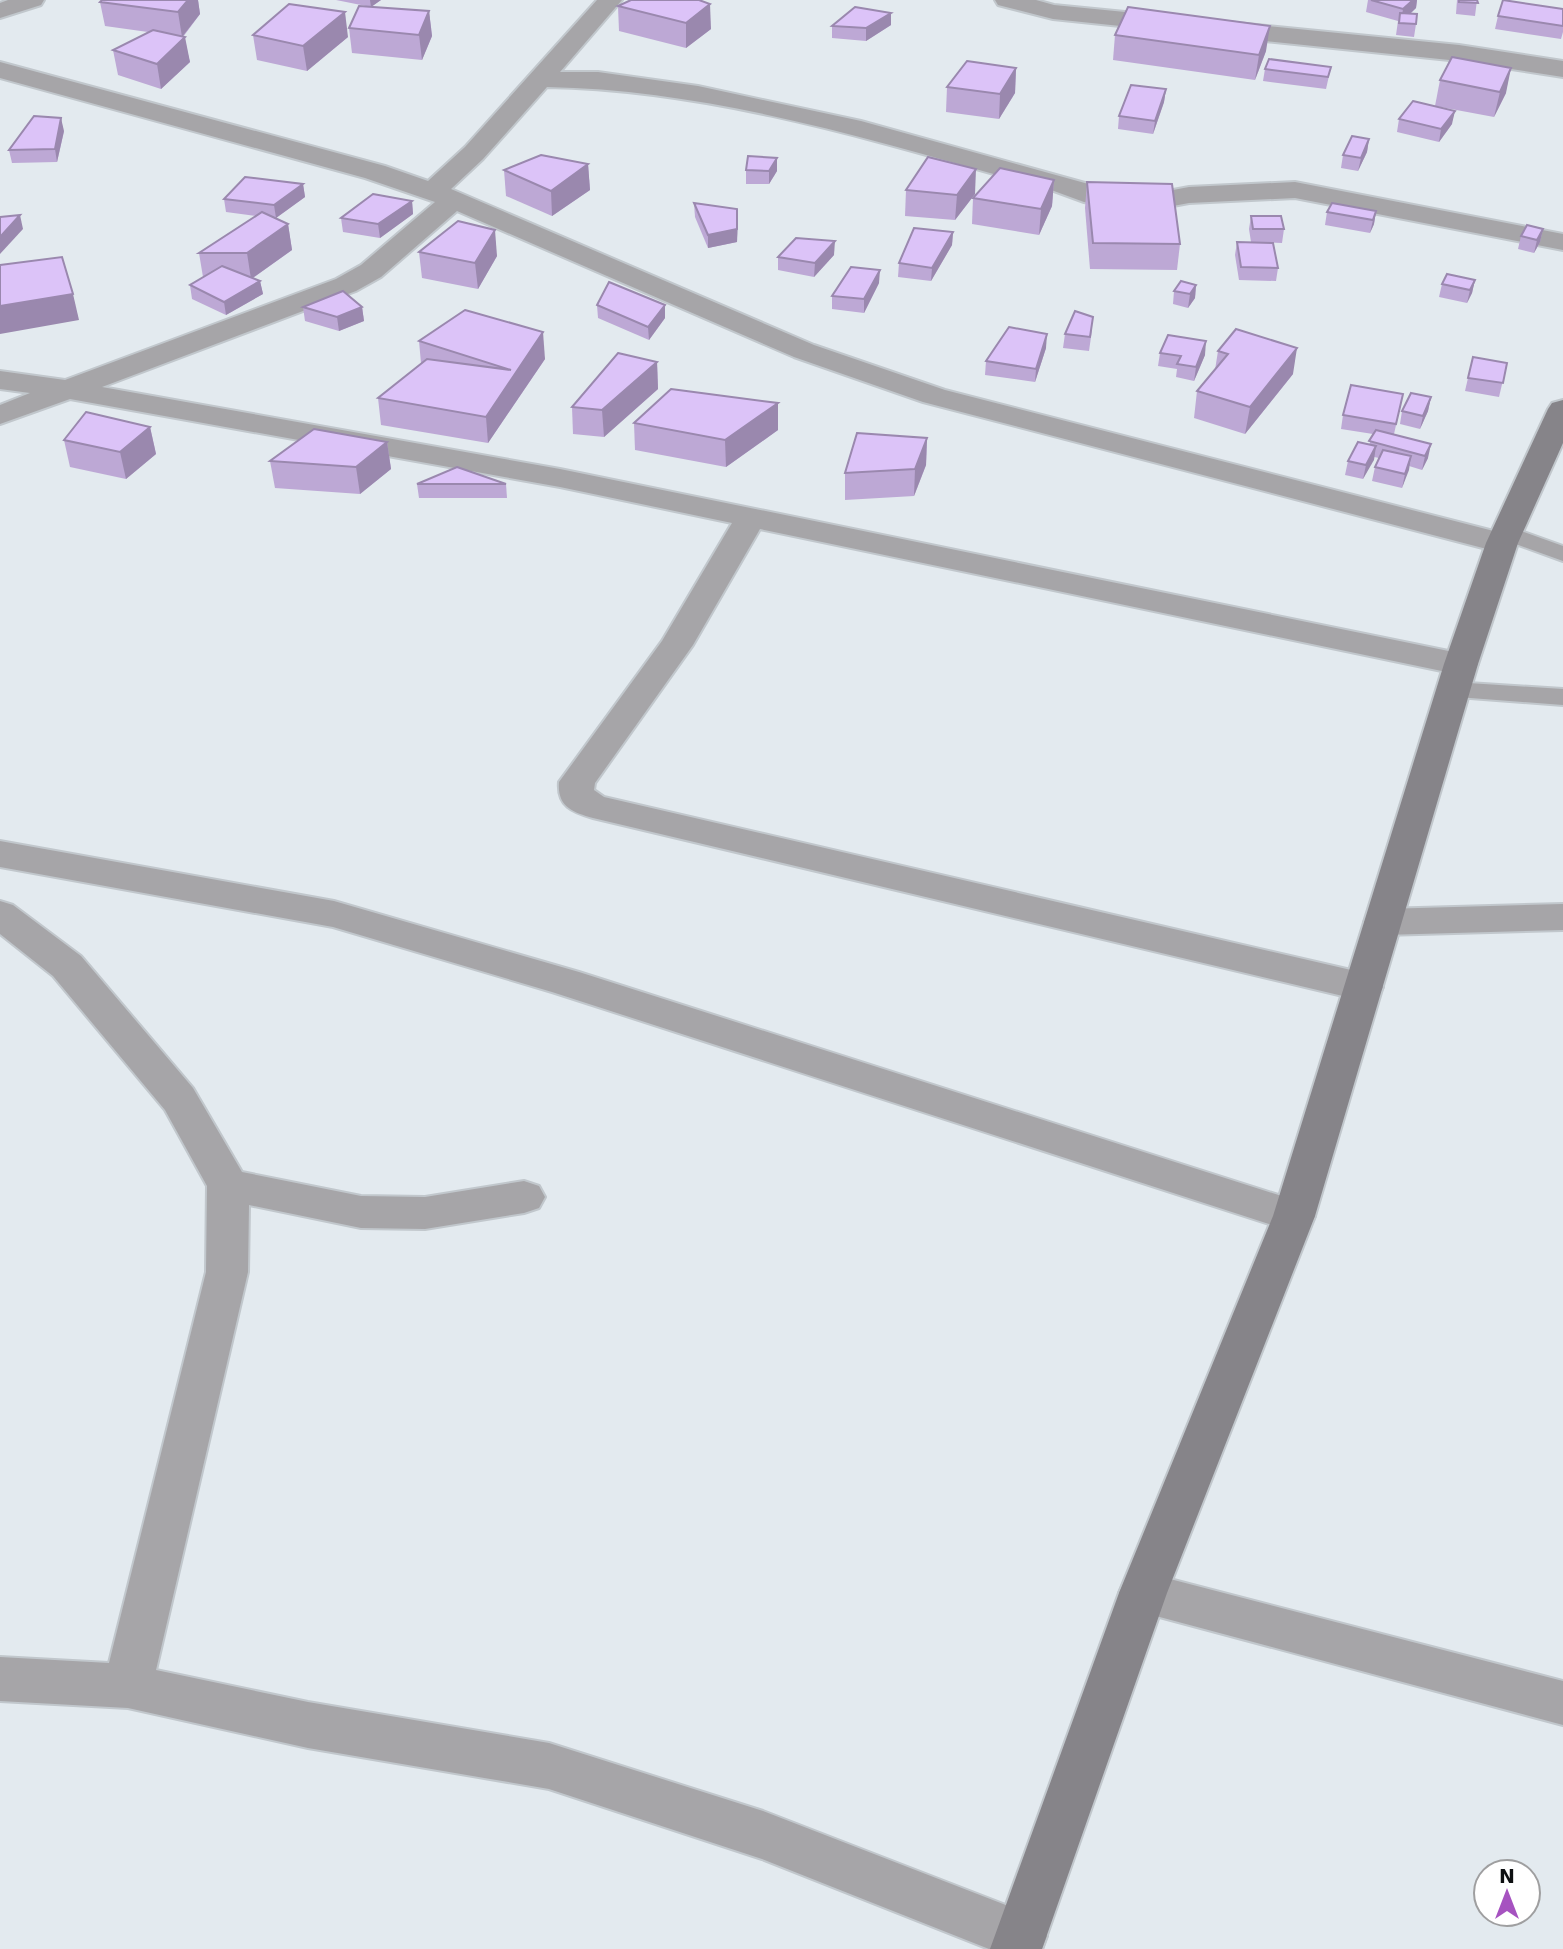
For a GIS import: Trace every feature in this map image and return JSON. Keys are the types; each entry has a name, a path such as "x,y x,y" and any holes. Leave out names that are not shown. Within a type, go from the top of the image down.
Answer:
{"street":[{"path":"0,11 32,0"},
{"path":"0,415 346,285 371,271 443,196 474,153 610,0"},
{"path":"1007,0 1053,12 1459,53 1563,69"},
{"path":"0,70 375,172 443,196 803,351 934,396 1505,538"},
{"path":"540,79 598,80 698,94 862,129 1064,185 1094,196 1121,201 1157,201 1189,195 1295,190 1563,242"},
{"path":"0,380 560,478 751,518 1457,677"},
{"path":"0,1679 128,1686 308,1725 549,1766 763,1835 1019,1942 1143,1592 1294,1216 1457,677 1505,538 1559,430"},
{"path":"751,518 676,645 577,782 576,795 593,806 1364,987"},
{"path":"0,854 118,873 334,914 565,982 1294,1216"},
{"path":"0,914 67,966 179,1099 228,1185 227,1272 128,1686"},
{"path":"1383,922 1563,917"},
{"path":"228,1185 361,1212 425,1213 524,1197"},
{"path":"1143,1592 1563,1703"}],"lane":[{"path":"1505,538 1563,554"},
{"path":"1457,677 1563,697"}],"building":[{"path":"188,0 178,12 100,2"},
{"path":"631,0 699,0 710,4 686,23 618,6"},
{"path":"1371,0 1413,0 1403,9"},
{"path":"1477,0 1478,3 1459,2"},
{"path":"1503,0 1563,9 1563,26 1498,16"},
{"path":"289,4 345,12 303,46 253,35"},
{"path":"359,6 429,11 419,35 349,28"},
{"path":"855,7 891,13 866,28 832,26"},
{"path":"1128,7 1270,26 1259,55 1115,35"},
{"path":"1400,13 1417,14 1416,24 1399,23"},
{"path":"153,30 185,37 157,64 113,50"},
{"path":"1452,57 1511,68 1500,92 1440,80"},
{"path":"1269,59 1331,67 1328,77 1265,69"},
{"path":"967,61 1016,68 1000,94 947,87"},
{"path":"1131,85 1166,89 1155,121 1119,116"},
{"path":"1413,101 1455,111 1441,129 1399,119"},
{"path":"34,116 61,118 55,149 9,150"},
{"path":"1352,136 1369,139 1361,158 1343,155"},
{"path":"541,155 588,164 551,191 504,170"},
{"path":"748,156 777,158 769,171 746,170"},
{"path":"928,157 976,169 957,195 906,190"},
{"path":"1000,168 1054,180 1041,209 973,198"},
{"path":"245,177 303,184 274,205 224,199"},
{"path":"1087,182 1172,184 1180,244 1093,243"},
{"path":"373,194 412,201 378,224 341,218"},
{"path":"694,203 737,209 737,229 708,235"},
{"path":"1332,203 1376,211 1373,220 1327,212"},
{"path":"262,212 288,224 247,253 199,253"},
{"path":"20,215 0,237 0,217"},
{"path":"1251,216 1281,216 1284,229 1253,229"},
{"path":"458,221 495,230 475,263 419,252"},
{"path":"1527,225 1543,229 1537,240 1521,236"},
{"path":"914,228 953,232 932,268 899,263"},
{"path":"796,238 835,241 815,263 778,257"},
{"path":"1237,242 1273,243 1278,268 1241,267"},
{"path":"62,257 73,294 0,306 0,265"},
{"path":"222,266 260,281 224,302 190,285"},
{"path":"851,267 880,270 864,299 832,296"},
{"path":"1447,274 1475,280 1470,290 1442,284"},
{"path":"1181,281 1196,285 1190,294 1174,291"},
{"path":"609,282 665,305 648,327 597,305"},
{"path":"343,291 362,307 337,317 303,307"},
{"path":"465,310 543,332 486,417 378,398 427,359 511,370 419,341"},
{"path":"1075,311 1093,317 1090,337 1065,334"},
{"path":"1009,327 1047,334 1036,369 986,361"},
{"path":"1236,329 1297,348 1250,407 1197,391 1228,354 1218,351"},
{"path":"1168,335 1206,341 1196,367 1177,364 1181,356 1160,353"},
{"path":"618,353 657,362 602,410 572,407"},
{"path":"1473,357 1507,363 1503,383 1468,378"},
{"path":"1351,385 1403,394 1396,424 1343,415"},
{"path":"671,389 778,403 725,440 634,423"},
{"path":"1411,393 1431,397 1423,416 1402,411"},
{"path":"86,412 150,427 120,452 64,440"},
{"path":"314,429 387,442 356,467 270,461"},
{"path":"1376,430 1431,444 1425,456 1369,441"},
{"path":"857,433 927,438 915,469 845,473"},
{"path":"1358,442 1376,446 1366,465 1348,461"},
{"path":"1383,450 1411,456 1405,474 1375,467"},
{"path":"457,467 506,484 417,484"}]}
